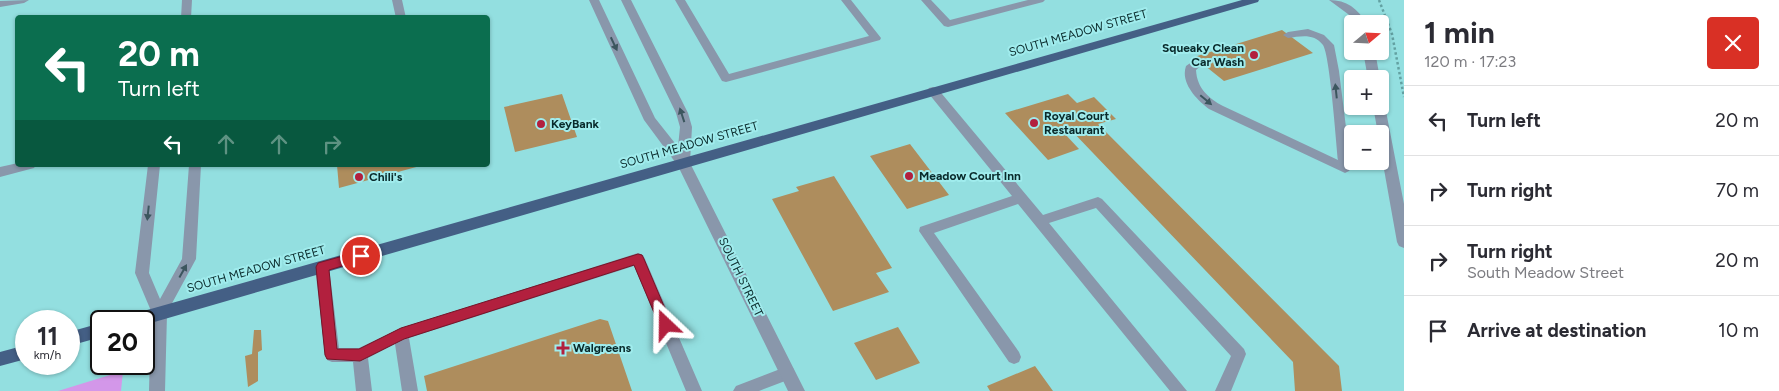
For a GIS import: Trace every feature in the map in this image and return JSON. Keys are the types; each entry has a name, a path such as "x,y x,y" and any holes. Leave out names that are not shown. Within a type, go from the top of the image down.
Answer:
{"highway":[{"name":"SOUTH MEADOW STREET","path":"155,315 1254,0"},
{"path":"0,359 15,355"}],"street":[{"path":"0,4 24,0"},
{"name":"SOUTH STREET","path":"594,0 650,120 683,163 797,391"},
{"path":"626,0 682,113 686,127 683,163"},
{"path":"1334,0 1356,15"},
{"path":"1381,115 1404,242"},
{"path":"157,391 159,314"}],"lane":[{"path":"186,15 187,0"},
{"path":"398,0 400,15"},
{"path":"680,0 726,78 876,38 846,0"},
{"path":"926,0 948,24 1040,0"},
{"path":"1200,62 1190,69 1190,74 1195,88 1207,101 1219,109 1345,168 1334,71 1329,45 1320,37 1308,32 1288,34"},
{"path":"934,92 1042,221 1179,391"},
{"path":"0,172 21,167"},
{"path":"154,167 142,274 159,314"},
{"path":"159,314 189,260 195,167"},
{"path":"1014,357 925,231 1022,198"},
{"path":"1042,221 1098,202 1239,354 1223,391"},
{"path":"322,267 332,355 360,355 401,334 638,259 694,391"},
{"path":"401,334 410,391"},
{"path":"360,355 364,391"},
{"path":"741,391 788,373"}],"path":[{"path":"1379,0 1392,34 1404,97"}],"shaded area":[{"path":"110,375 123,375 121,391 58,391"}],"building":[{"name":"Squeaky Clean Car Wash","path":"1282,30 1313,53 1224,81 1194,57"},
{"path":"562,94 577,137 515,152 504,107"},
{"path":"1068,94 1077,103 1094,97 1116,119 1098,124 1339,366 1342,391 1295,391 1293,362 1071,130 1064,133 1079,149 1048,160 1005,113"},
{"name":"Meadow Court Inn","path":"910,144 949,195 907,209 870,156"},
{"name":"Chili's","path":"337,167 416,167 339,188"},
{"path":"834,176 892,268 876,273 889,292 833,311 772,199 799,191 796,187"},
{"name":"Walgreens","path":"600,319 608,321 632,391 427,391 424,376"},
{"path":"898,327 920,363 876,380 854,343"},
{"path":"254,330 261,330 262,350 258,352 258,381 248,387 245,356 252,354"},
{"path":"1035,366 1053,391 990,391 987,386"}],"place":[{"name":"Squeaky Clean Car Wash","path":"1254,55"},
{"name":"Royal Court Restaurant","path":"1034,123"},
{"name":"KeyBank","path":"541,124"},
{"name":"Meadow Court Inn","path":"909,176"},
{"name":"Chili's","path":"359,177"},
{"name":"Walgreens","path":"563,348"}],"route":[{"path":"361,256 322,267 332,355 360,355 401,334 638,259 666,325"}]}
